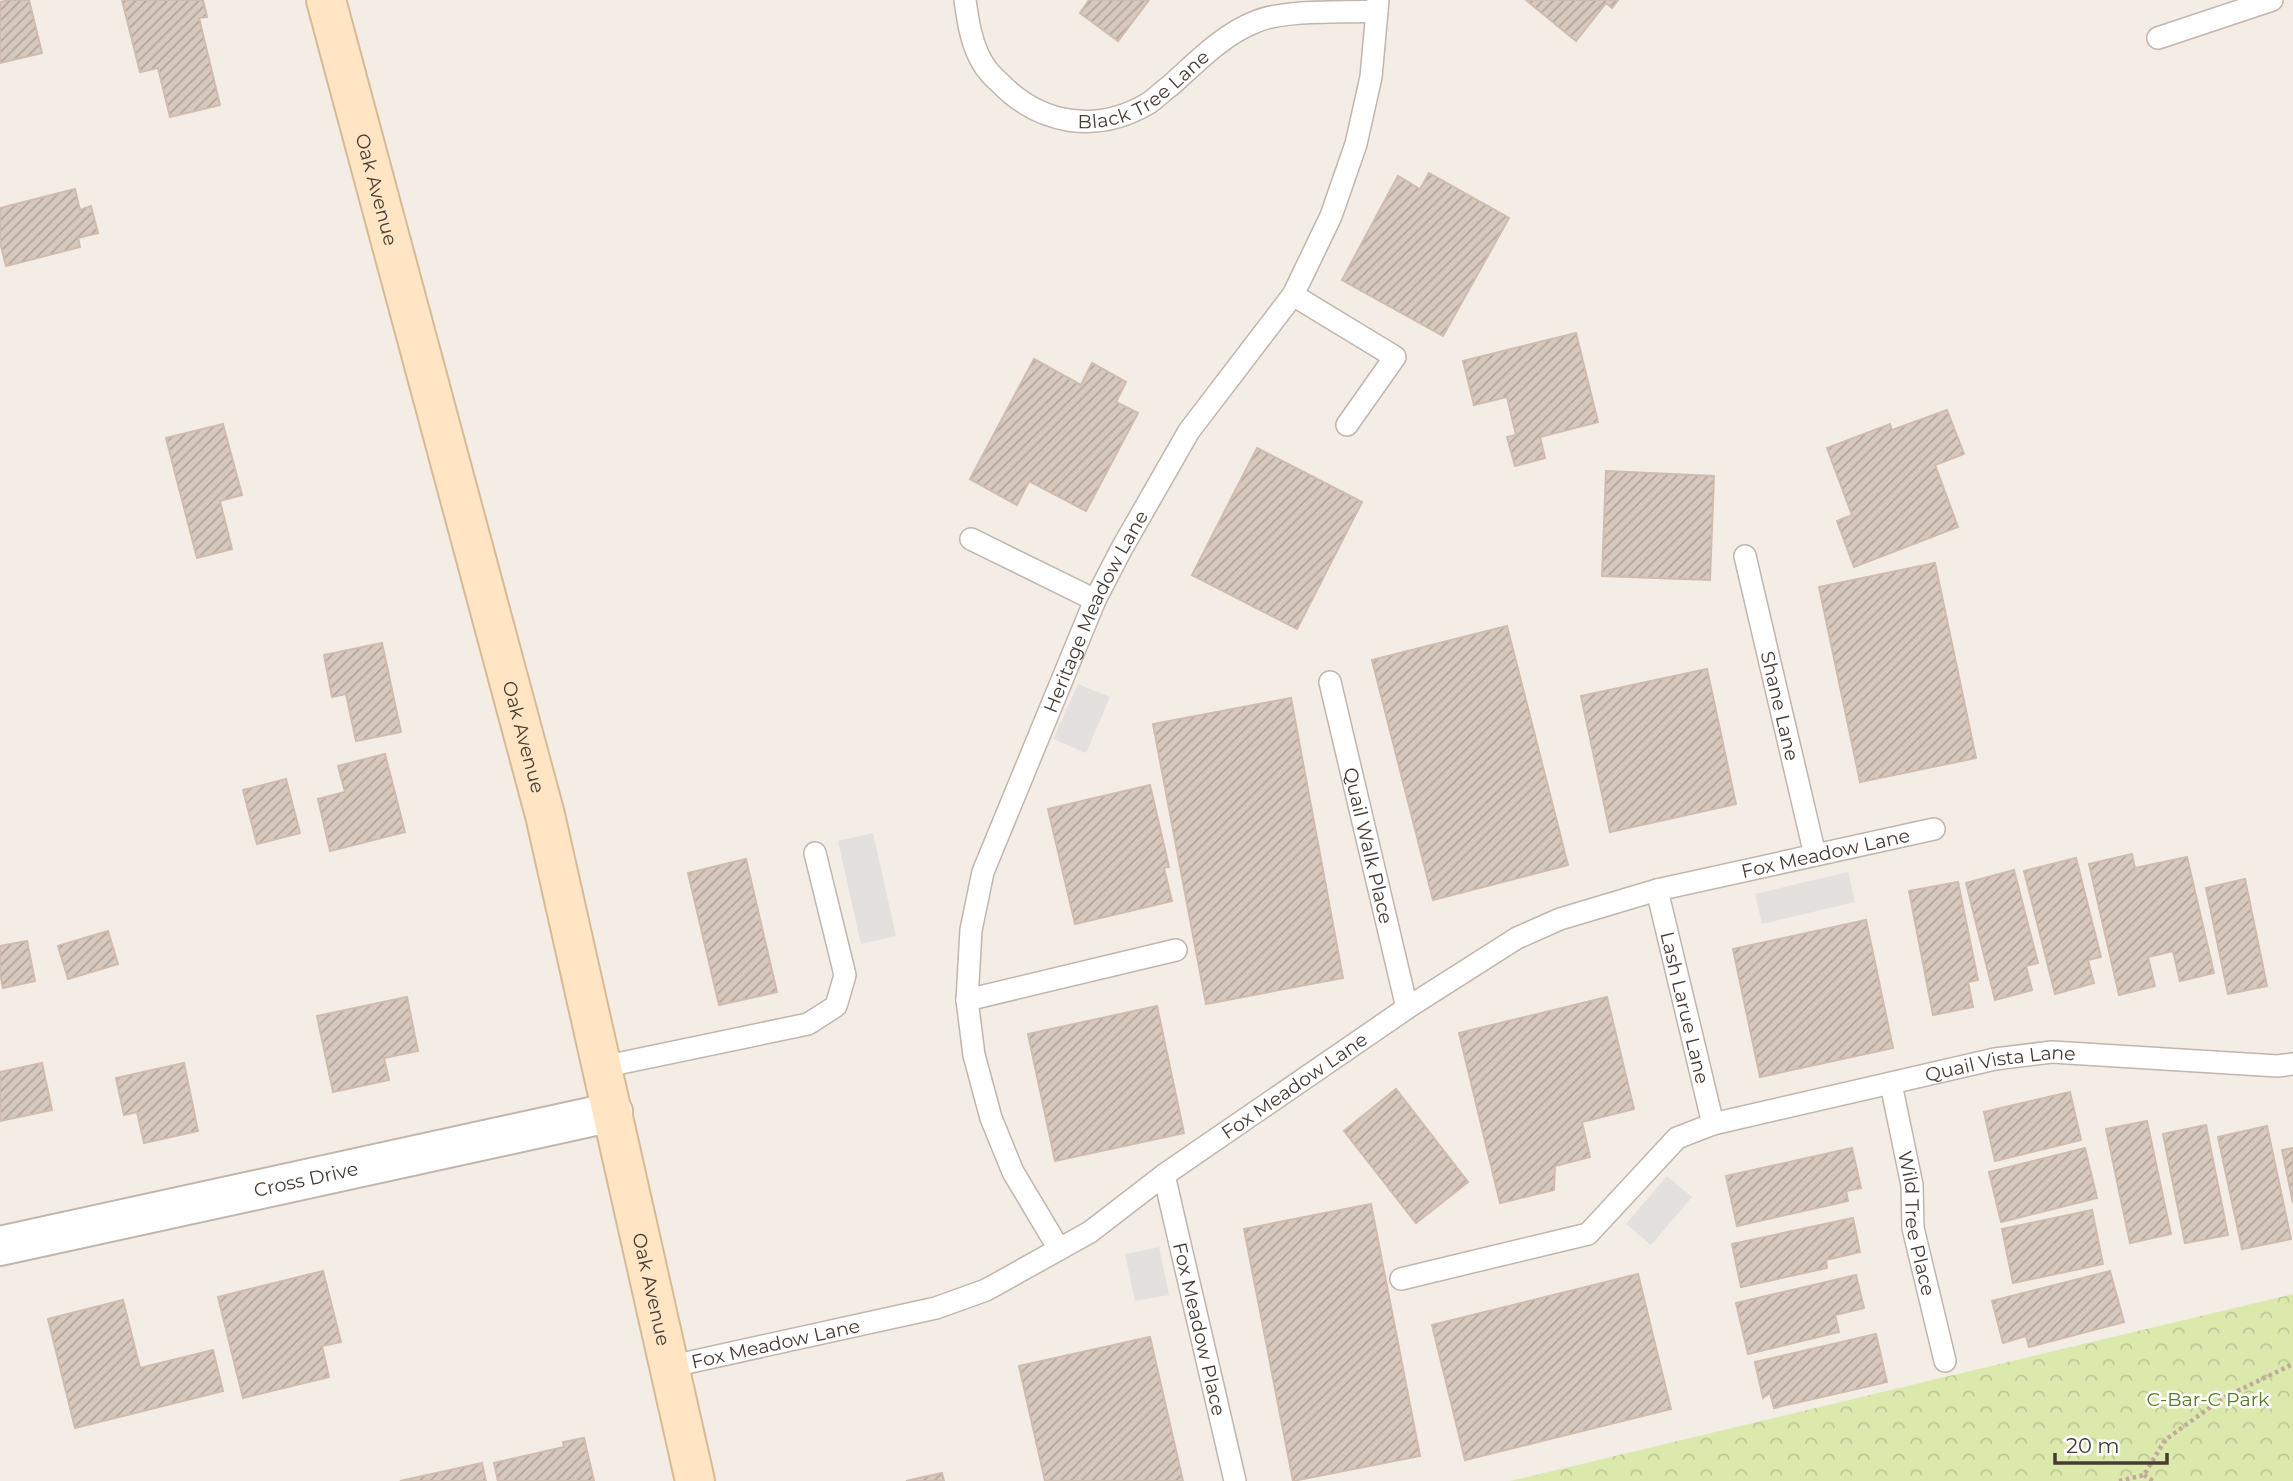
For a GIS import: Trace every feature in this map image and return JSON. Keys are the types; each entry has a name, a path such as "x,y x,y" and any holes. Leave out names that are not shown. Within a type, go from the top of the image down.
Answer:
{"main road":[{"name":"Oak Avenue","path":"326,0 545,815 695,1481"}],"street":[{"name":"Cross Drive","path":"0,1246 613,1112"}],"lane":[{"name":"Black Tree Lane","path":"965,0 969,28 981,61 990,73 1014,98 1047,116 1075,122 1116,118 1150,102 1229,34 1256,21 1276,16 1377,6"},
{"path":"2158,38 2272,0"},
{"name":"Heritage Meadow Lane","path":"1059,1249 1013,1172 990,1118 974,1055 967,1000 971,930 982,872 1095,600 1189,431 1293,295 1331,216 1356,144 1371,77 1377,6"},
{"path":"1293,295 1395,357 1347,425"},
{"path":"971,539 1095,600"},
{"name":"Shane Lane","path":"1745,556 1815,855"},
{"name":"Quail Walk Place","path":"1330,682 1408,1008"},
{"name":"Fox Meadow Lane","path":"668,1367 936,1308 986,1290 1090,1232 1164,1175 1517,937 1560,919 1657,890 1934,829"},
{"path":"602,1067 808,1024 836,1006 845,975 815,853"},
{"name":"Lash Larue Lane","path":"1657,890 1713,1124"},
{"path":"967,1000 1176,950"},
{"name":"Quail Vista Lane","path":"1401,1279 1588,1234 1677,1138 1713,1124 1995,1059 2052,1052 2278,1066 2293,1063"},
{"name":"Wild Tree Place","path":"1891,1084 1912,1185 1913,1228 1945,1361"},
{"name":"Fox Meadow Place","path":"1164,1175 1235,1481"}],"path":[{"path":"2119,1481 2144,1475 2165,1440 2223,1398 2293,1364"},
{"path":"2144,1475 2153,1481"}],"green space":[{"name":"C-Bar-C Park","path":"2293,1294 2293,1481 1510,1481"}],"shaded area":[{"path":"1078,684 1110,697 1086,753 1053,739"},
{"path":"873,833 896,936 861,944 838,841"},
{"path":"1848,872 1855,902 1762,924 1755,894"},
{"path":"1667,1176 1692,1197 1651,1245 1626,1224"},
{"path":"1159,1247 1169,1295 1135,1301 1125,1254"}],"building":[{"path":"29,0 42,53 0,63 0,2"},
{"path":"122,0 203,0 207,17 199,18 220,105 170,117 158,68 140,72"},
{"path":"1089,0 1149,0 1118,41 1080,13"},
{"path":"1526,0 1618,0 1612,8 1606,3 1576,41"},
{"path":"1429,173 1509,218 1443,336 1342,280 1398,176 1420,189"},
{"path":"75,189 80,210 91,206 98,233 78,238 80,247 6,266 0,242 0,208"},
{"path":"1576,333 1598,422 1540,437 1545,458 1515,466 1507,437 1516,435 1507,397 1474,405 1463,361"},
{"path":"1034,359 1081,385 1092,363 1126,382 1116,402 1138,413 1086,511 1029,481 1017,505 970,479"},
{"path":"1947,410 1964,454 1935,465 1958,527 1854,567 1837,521 1852,515 1827,448 1890,424 1892,430"},
{"path":"223,424 242,495 220,501 232,549 197,558 166,438"},
{"path":"1257,448 1362,502 1297,629 1192,575"},
{"path":"1606,471 1714,476 1710,580 1602,576"},
{"path":"1935,563 1976,758 1860,782 1819,587"},
{"path":"1507,626 1568,865 1433,900 1372,660"},
{"path":"382,643 401,732 356,741 346,694 332,697 324,655"},
{"path":"1707,669 1736,804 1610,832 1581,696"},
{"path":"1291,698 1343,978 1206,1004 1153,724"},
{"path":"385,754 405,832 330,851 318,799 345,792 338,766"},
{"path":"286,779 300,833 257,844 243,790"},
{"path":"1150,785 1169,867 1164,868 1172,901 1075,924 1048,809"},
{"path":"2132,854 2135,868 2187,857 2214,973 2180,981 2173,951 2148,957 2155,986 2119,995 2089,864"},
{"path":"2076,858 2101,957 2088,960 2094,983 2055,994 2024,871"},
{"path":"746,859 777,992 719,1005 688,873"},
{"path":"2014,870 2038,963 2026,966 2032,990 1995,1000 1966,883"},
{"path":"2245,879 2267,986 2228,994 2206,888"},
{"path":"1958,882 1978,980 1968,982 1973,1007 1933,1015 1909,891"},
{"path":"1866,920 1893,1048 1760,1077 1733,949"},
{"path":"108,931 118,964 68,979 58,946"},
{"path":"27,941 35,981 3,988 0,946"},
{"path":"407,997 418,1051 384,1058 389,1080 333,1092 317,1016"},
{"path":"1607,997 1634,1109 1582,1122 1590,1157 1555,1166 1554,1190 1500,1203 1459,1033"},
{"path":"1157,1006 1184,1133 1055,1161 1028,1034"},
{"path":"42,1063 52,1110 0,1121 0,1072"},
{"path":"184,1063 198,1131 144,1143 137,1112 124,1115 116,1078"},
{"path":"1396,1089 1468,1182 1416,1223 1344,1131"},
{"path":"2070,1092 2081,1140 1995,1161 1984,1112"},
{"path":"2147,1121 2171,1234 2130,1243 2106,1129"},
{"path":"2206,1125 2228,1235 2185,1243 2163,1134"},
{"path":"2267,1126 2291,1239 2242,1249 2218,1137"},
{"path":"1852,1148 1861,1188 1846,1191 1848,1201 1737,1226 1726,1176"},
{"path":"2085,1148 2097,1198 2001,1222 1989,1172"},
{"path":"2293,1148 2293,1203 2282,1150"},
{"path":"1371,1204 1420,1456 1293,1481 1244,1229"},
{"path":"2092,1210 2103,1264 2013,1283 2002,1229"},
{"path":"1853,1218 1860,1252 1826,1260 1827,1268 1741,1287 1732,1244"},
{"path":"323,1271 341,1342 322,1346 329,1377 243,1398 218,1297"},
{"path":"2110,1271 2124,1322 2029,1347 2026,1336 2003,1343 1992,1301"},
{"path":"1638,1274 1671,1409 1465,1460 1432,1325"},
{"path":"1856,1275 1864,1308 1835,1315 1839,1332 1748,1354 1736,1303"},
{"path":"123,1300 140,1368 213,1350 223,1391 75,1428 48,1319"},
{"path":"1876,1334 1887,1382 1774,1408 1770,1393 1763,1398 1755,1362"},
{"path":"1150,1337 1183,1481 1045,1481 1019,1366"},
{"path":"584,1438 594,1481 498,1481 494,1463 564,1447 563,1442"},
{"path":"482,1463 486,1481 400,1481"},
{"path":"942,1473 944,1481 906,1481"}]}
